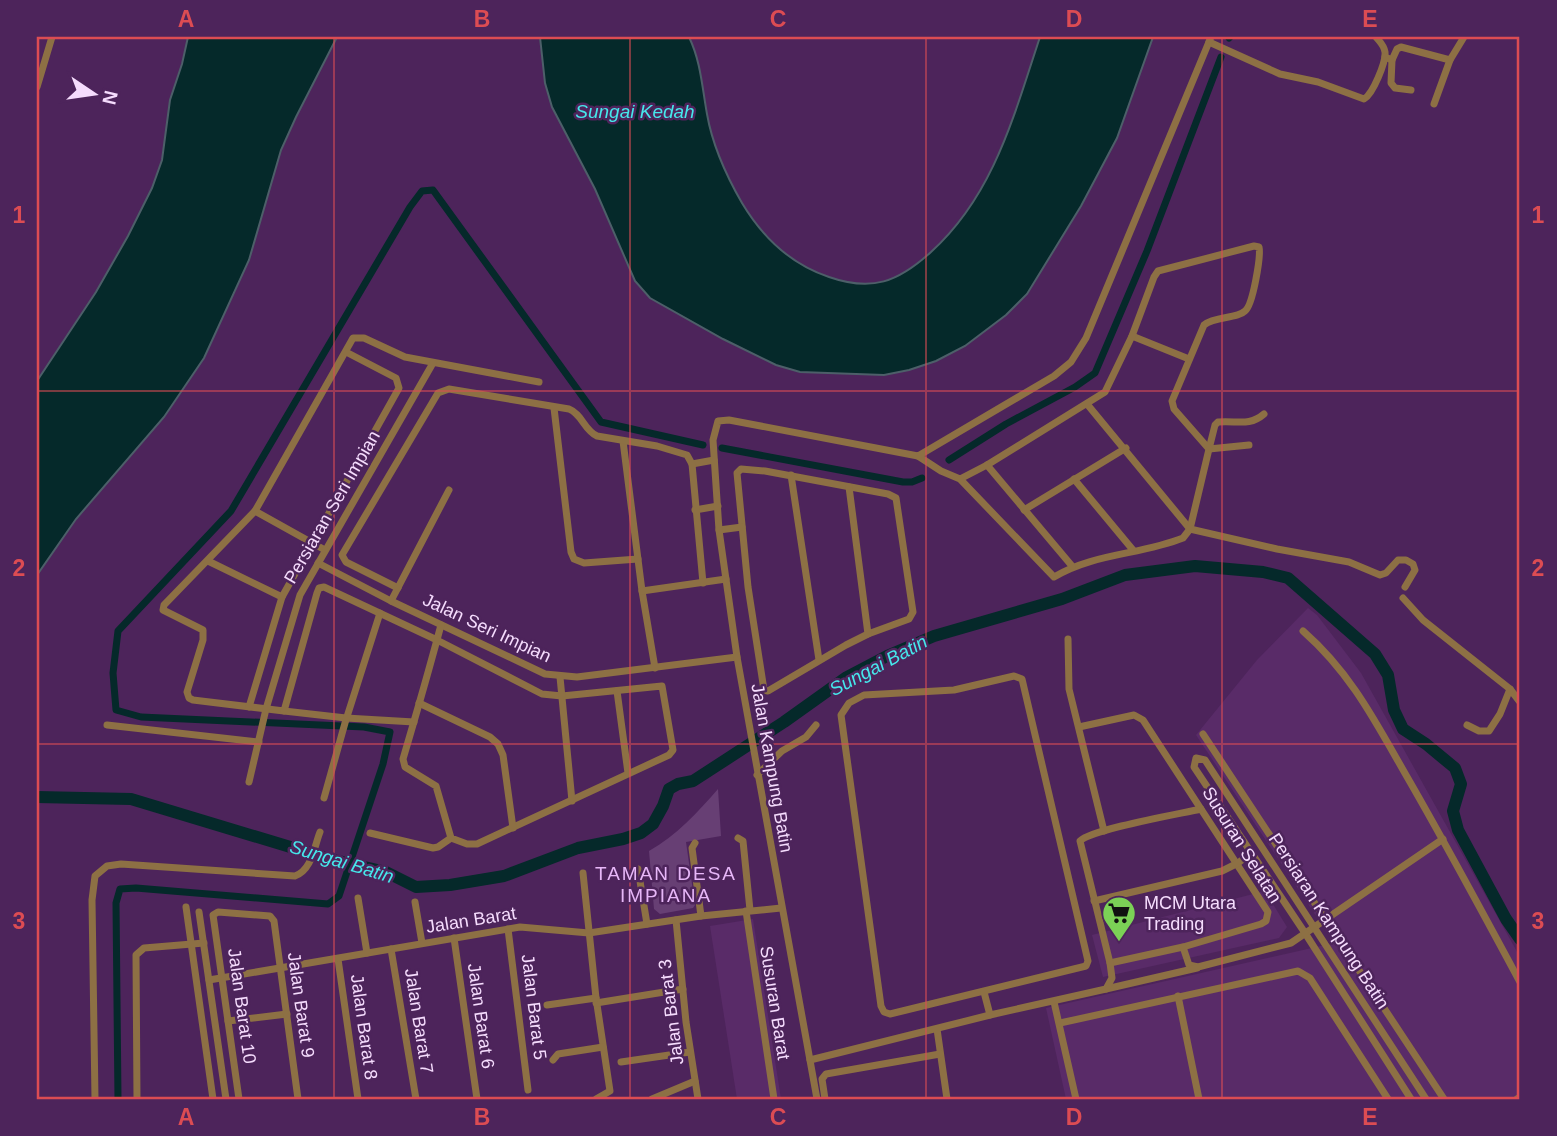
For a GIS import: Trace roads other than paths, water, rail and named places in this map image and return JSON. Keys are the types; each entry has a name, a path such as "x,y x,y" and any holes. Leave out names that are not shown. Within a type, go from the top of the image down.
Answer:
{"street":[{"path":"37,87 52,37"},
{"path":"1376,37 1389,59 1392,86 1411,90"},
{"path":"1434,104 1450,60 1464,37"},
{"path":"1264,414 1258,420 1242,424 1218,422 1215,425 1187,535 1178,540 1072,566 1054,577 960,479 941,471 918,456 1054,376 1071,362 1079,351 1210,40 1280,74 1318,82 1364,99 1372,93 1389,59 1401,47 1450,60"},
{"path":"960,479 1105,392 1132,336 1158,271 1254,246 1261,249 1255,281 1245,311 1208,321 1204,325 1172,405 1209,449"},
{"path":"414,722 345,721 284,710 265,712 249,707 193,700 187,695 203,640 203,630 165,611 163,607 255,511 353,338 359,336 398,355 539,382"},
{"path":"1132,336 1189,359"},
{"path":"249,707 282,597 399,384 396,378 345,352"},
{"name":"Persiaran Seri Impian","path":"249,782 265,712 297,603 433,363"},
{"path":"398,588 346,562 342,555 438,393 449,389 573,411 592,434 683,453 689,457 692,464 703,583"},
{"path":"1087,404 1126,448 1190,529 1349,562 1380,575 1386,573 1398,560 1406,559 1415,566 1405,587"},
{"path":"555,408 571,552 574,559 584,563 638,559"},
{"name":"Jalan Kampung Batin","path":"817,1099 737,657 719,530 713,440 715,424 723,420 918,456"},
{"path":"622,441 655,668"},
{"path":"1209,449 1248,445"},
{"path":"1024,510 1126,448"},
{"path":"692,464 714,460"},
{"path":"987,465 1072,566"},
{"path":"738,470 765,471 849,487 896,498 913,612 909,619 868,634 818,660 796,676 768,691 765,690 748,587 738,470"},
{"path":"791,475 818,660"},
{"path":"1074,479 1133,551"},
{"path":"849,487 868,634"},
{"path":"391,601 449,490"},
{"path":"695,510 718,506"},
{"path":"255,511 325,550"},
{"path":"719,530 742,527"},
{"path":"208,561 282,597"},
{"name":"Jalan Seri Impian","path":"318,563 535,671 560,677 737,657"},
{"path":"642,592 726,579"},
{"path":"284,710 319,589 330,588 542,694 562,696 659,685 664,687 674,750 669,755 477,844 467,844 452,838"},
{"path":"1402,598 1423,620 1510,689 1520,702"},
{"path":"324,798 345,721 380,613"},
{"path":"441,625 403,764 436,786 452,838"},
{"path":"1303,631 1335,662 1360,695 1443,839 1520,982"},
{"path":"1068,639 1069,689 1104,831"},
{"path":"1014,676 1022,679 1089,957 1086,966 984,992 890,1014 884,1012 881,1006 840,721 844,709 864,695 954,690 1014,676"},
{"path":"560,677 572,801"},
{"path":"1467,725 1479,732 1489,731 1500,714 1510,689"},
{"path":"617,691 628,773"},
{"path":"419,703 490,737 498,744 503,755 513,828"},
{"name":"Susuran Selatan","path":"1079,727 1134,715 1143,720 1268,912 1266,921 1261,925 1183,947 1110,963"},
{"path":"107,725 259,742"},
{"path":"757,775 782,751 806,737 816,725"},
{"path":"1203,734 1444,1099"},
{"name":"Persiaran Kampung Batin","path":"1411,1099 1194,767 1196,758 1205,760 1426,1099"},
{"path":"1106,989 1112,978 1110,963 1080,841 1084,837 1104,831 1201,809"},
{"path":"95,1099 92,900 95,876 107,866 121,864 290,877 304,872 320,832"},
{"path":"370,833 433,848 452,838"},
{"name":"Susuran Barat","path":"738,838 743,841 748,911 774,1099"},
{"path":"810,1060 1279,948 1315,927 1443,839"},
{"path":"695,843 691,848 701,916"},
{"path":"1094,901 1222,870 1251,853"},
{"path":"638,869 647,924"},
{"path":"583,873 596,1000 611,1095 596,1099"},
{"path":"358,898 367,953"},
{"path":"415,902 422,943"},
{"path":"186,907 213,1099"},
{"name":"Jalan Barat","path":"209,980 508,929 538,927 589,933 701,916 781,908"},
{"path":"199,912 226,1099"},
{"name":"Jalan Barat 10","path":"239,1099 214,913 270,916"},
{"name":"Jalan Barat 9","path":"270,916 274,921 298,1099"},
{"name":"Jalan Barat 3","path":"676,920 690,1052 698,1099"},
{"name":"Jalan Barat 5","path":"508,929 528,1090"},
{"name":"Jalan Barat 6","path":"454,938 477,1099"},
{"path":"137,1099 136,955 144,948 204,943"},
{"path":"1183,947 1189,965 1198,967"},
{"name":"Jalan Barat 7","path":"391,948 416,1099"},
{"name":"Jalan Barat 8","path":"338,959 358,1099"},
{"path":"1059,1023 1293,971 1304,973 1310,978 1388,1099"},
{"path":"547,1004 683,989"},
{"path":"984,992 990,1015"},
{"path":"1178,996 1199,1099"},
{"path":"1054,1002 1076,1099"},
{"path":"228,1021 287,1014"},
{"path":"937,1029 947,1099"},
{"path":"553,1060 558,1055 603,1047"},
{"path":"621,1062 690,1052"},
{"path":"825,1099 822,1079 826,1074 940,1054"},
{"path":"652,1099 695,1081"}],"water":[{"path":"188,37 337,37 281,150 249,260 204,358 164,417 76,519 37,575 37,381 96,292 152,188 162,160 170,100"},
{"name":"Sungai Kedah","path":"540,37 689,37 699,65 709,125 716,148 750,216 768,238 802,265 829,277 858,284 871,284 896,277 919,262 953,230 971,205 1011,124 1040,37 1153,37 1117,138 1081,206 1027,294 1006,315 965,346 936,361 884,375 800,372 776,365 650,298 635,281 595,189 552,107 545,83"}],"waterway":[{"path":"949,460 1095,373 1147,251 1221,57"},
{"path":"118,1099 116,903 120,889 136,888 328,904 339,896 383,764 390,732 364,727 141,717 116,710 113,673 118,631 231,511 410,207 422,191 433,190 601,422 703,445"},
{"path":"722,448 903,482 922,478"},
{"name":"Sungai Batin","path":"37,797 131,799 330,859 386,872 416,887 450,885 504,876 578,848 641,833 653,824 669,789 693,781 847,677 934,636 1062,599 1125,575 1195,566 1263,572 1288,578 1375,654 1388,675 1394,710 1403,729 1455,768 1461,784 1453,811 1458,830 1506,919 1520,939"}],"place":[{"name":"MCM Utara Trading","path":"1119,943"}],"district":[{"name":"TAMAN DESA IMPIANA","path":"666,884"}]}
